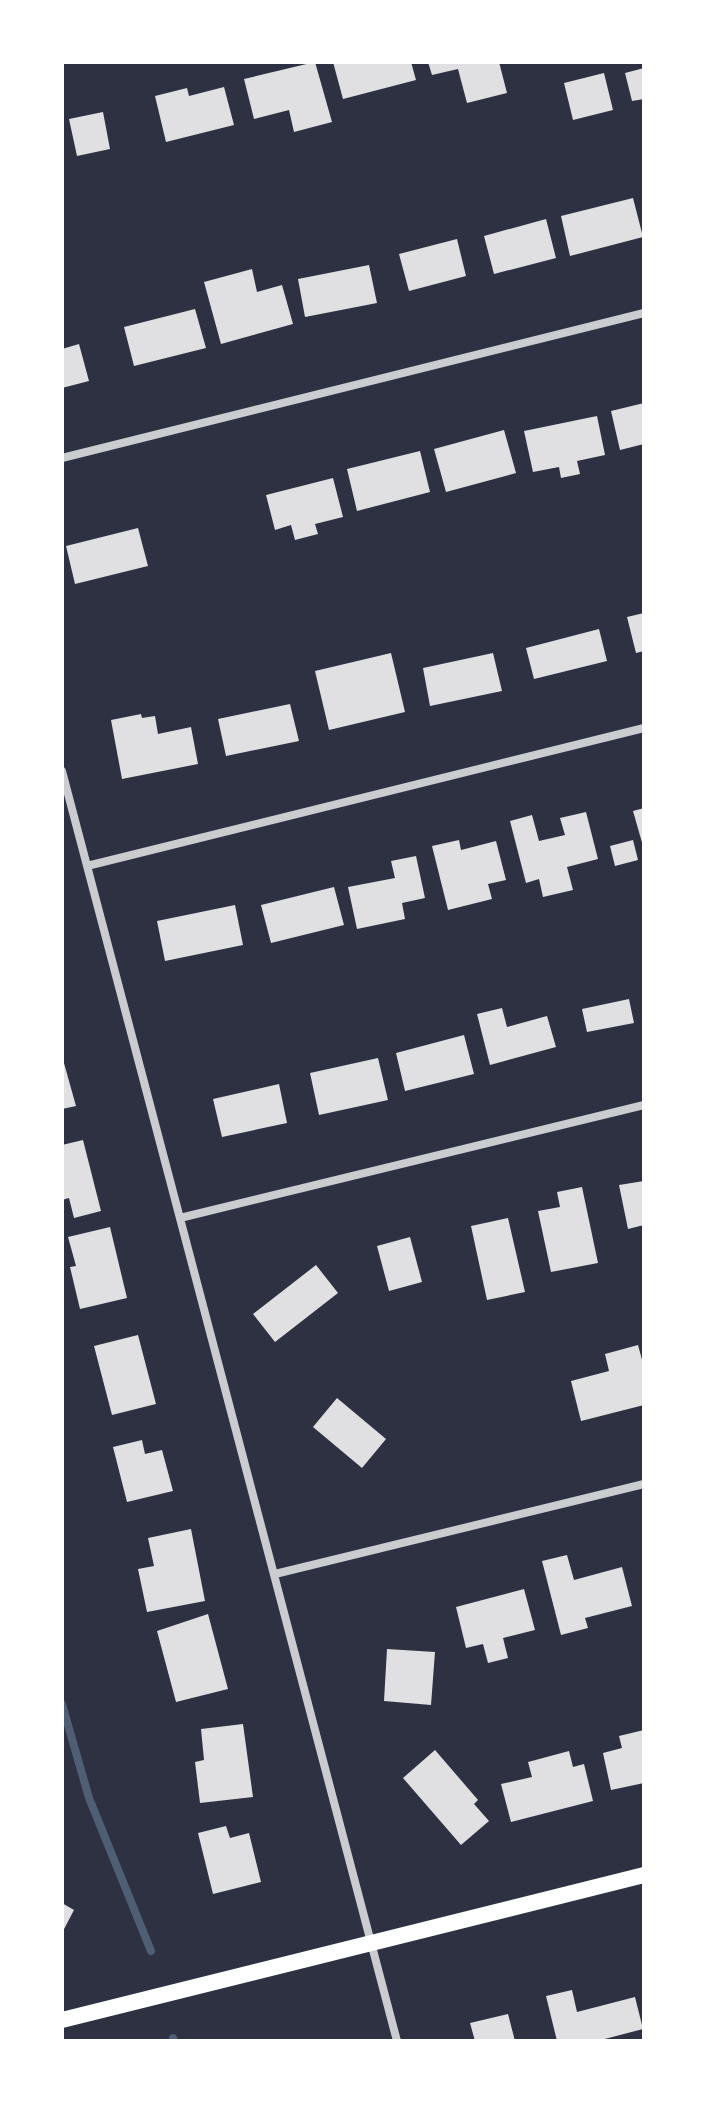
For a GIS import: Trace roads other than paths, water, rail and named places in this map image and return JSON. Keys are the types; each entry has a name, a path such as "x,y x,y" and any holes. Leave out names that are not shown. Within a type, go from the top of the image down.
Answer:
{"main road":[{"path":"62,2020 644,1875"}],"street":[{"path":"62,458 644,313"},
{"path":"87,866 644,728"},
{"path":"62,771 397,2041"},
{"path":"180,1218 644,1105"},
{"path":"275,1574 644,1484"}],"waterway":[{"path":"62,1704 89,1798 151,1951"}]}
